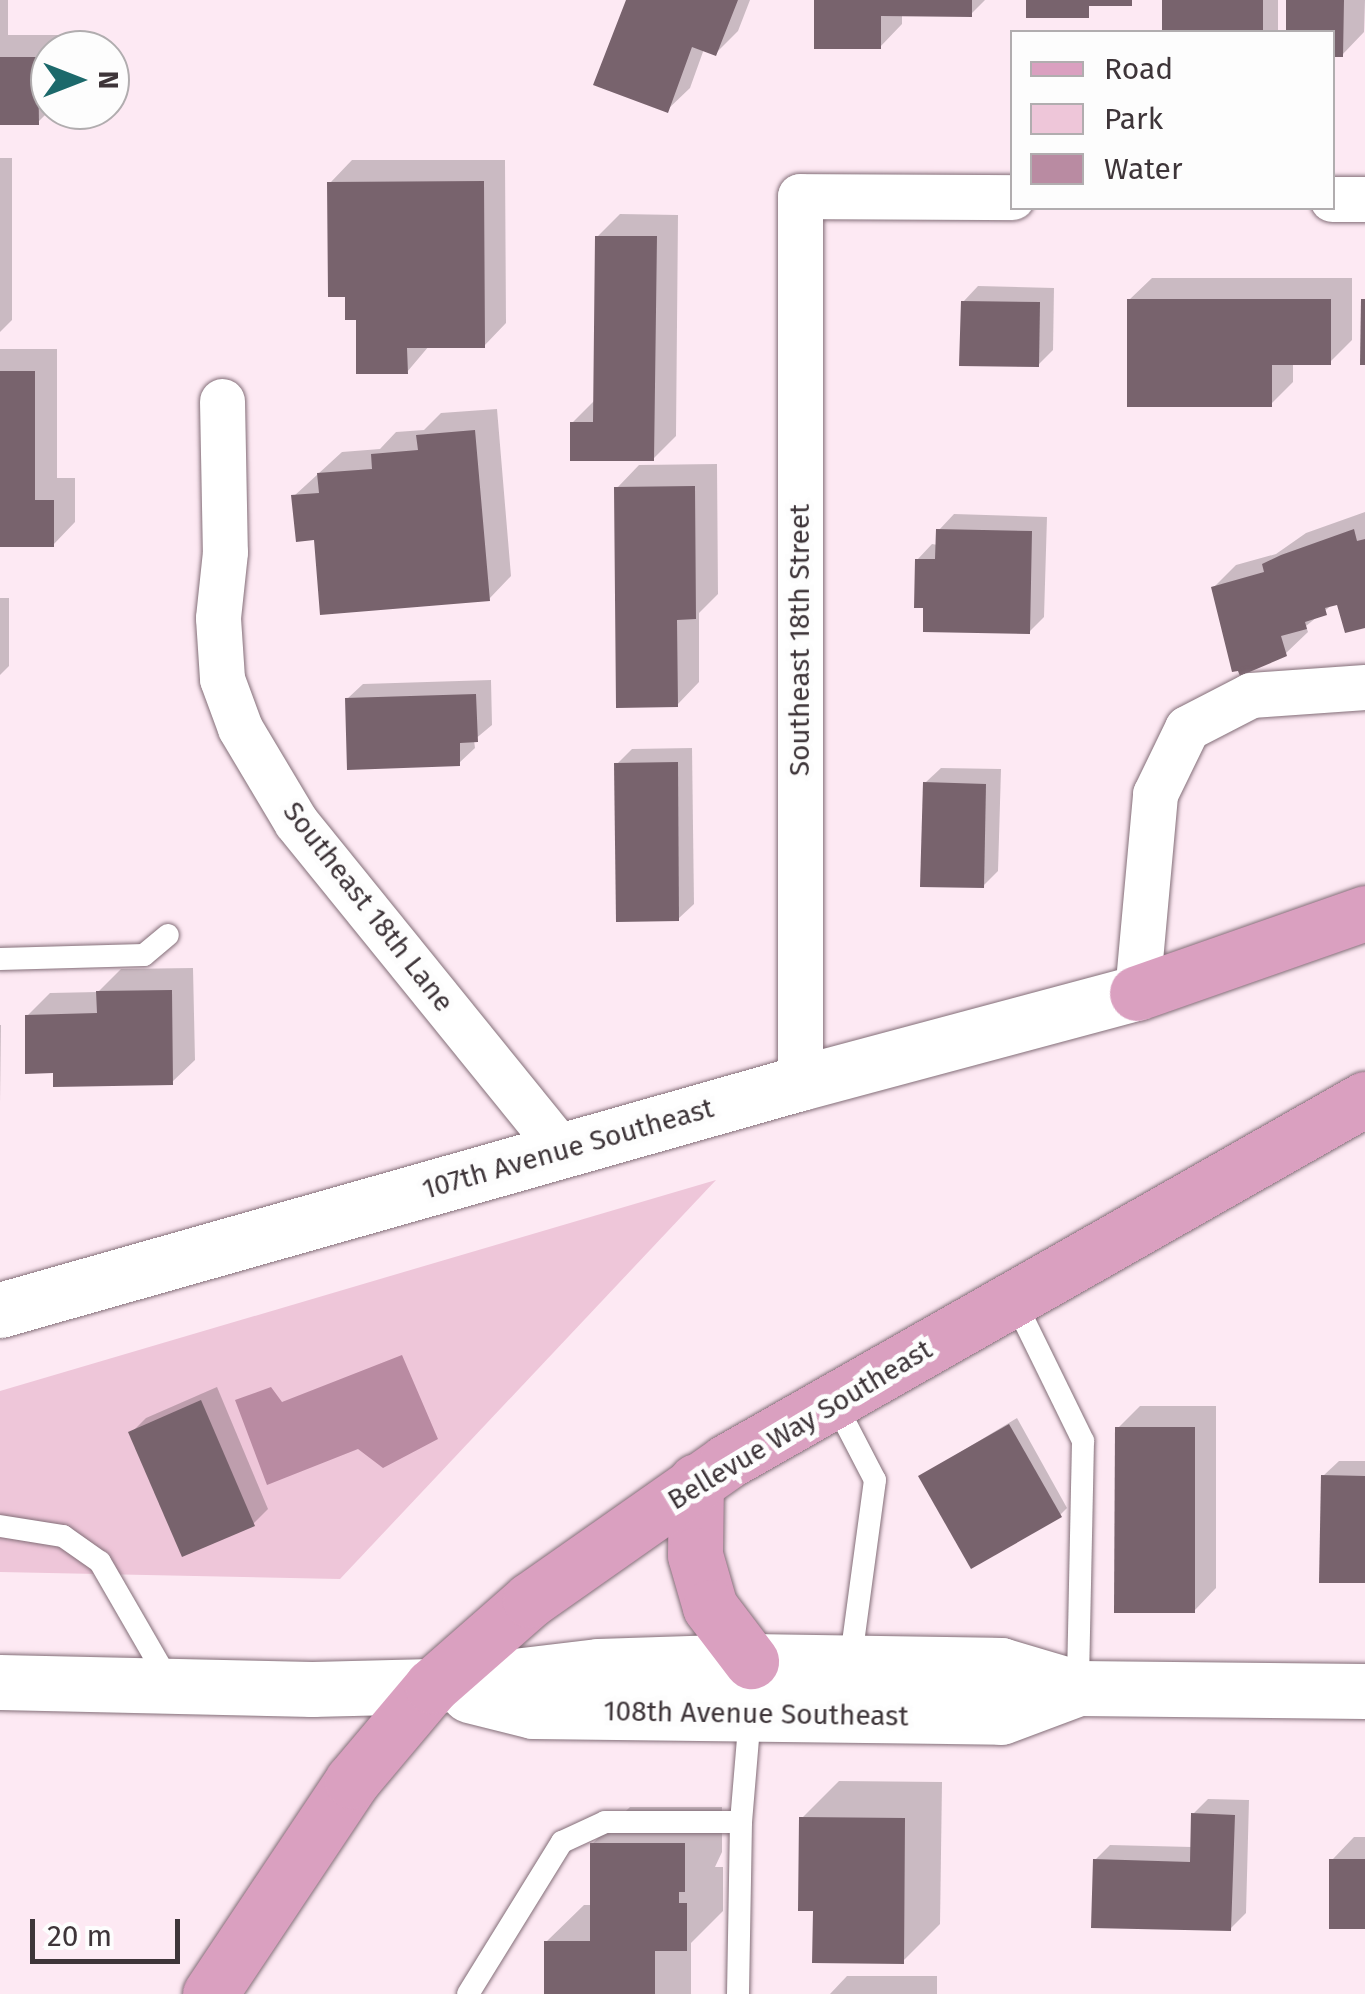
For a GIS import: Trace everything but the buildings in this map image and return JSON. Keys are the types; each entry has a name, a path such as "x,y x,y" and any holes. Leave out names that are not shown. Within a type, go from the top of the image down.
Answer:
{"main road":[{"path":"1137,993 1365,913"},
{"name":"Bellevue Way Southeast","path":"210,1994 352,1780 432,1686 530,1600 696,1481 1014,1300 1361,1111"},
{"path":"696,1481 696,1556 710,1608 751,1688"}],"street":[{"name":"Southeast 18th Street","path":"800,1083 800,196 1010,197"},
{"path":"1335,198 1365,199"},
{"name":"Southeast 18th Lane","path":"222,401 224,552 218,618 222,678 240,728 296,822 562,1150"},
{"path":"1137,993 1156,794 1187,728 1251,695 1365,687"},
{"name":"107th Avenue Southeast","path":"0,1310 800,1083 1137,993"},
{"name":"108th Avenue Southeast","path":"0,1682 432,1686 598,1666 751,1688 850,1690 1001,1717 1078,1688 1365,1691"}],"lane":[{"path":"0,959 144,954 168,936"},
{"path":"1014,1300 1082,1441 1078,1688"},
{"path":"834,1401 875,1480 850,1690"},
{"path":"0,1526 63,1536 100,1562 172,1686"},
{"path":"738,1994 742,1822 751,1688"},
{"path":"468,1994 562,1842 605,1822 742,1822"}],"green space":[{"path":"716,1180 340,1579 0,1572 0,1391"}],"water":[{"path":"402,1355 438,1439 383,1468 358,1449 267,1485 235,1400 271,1387 282,1402"}]}
